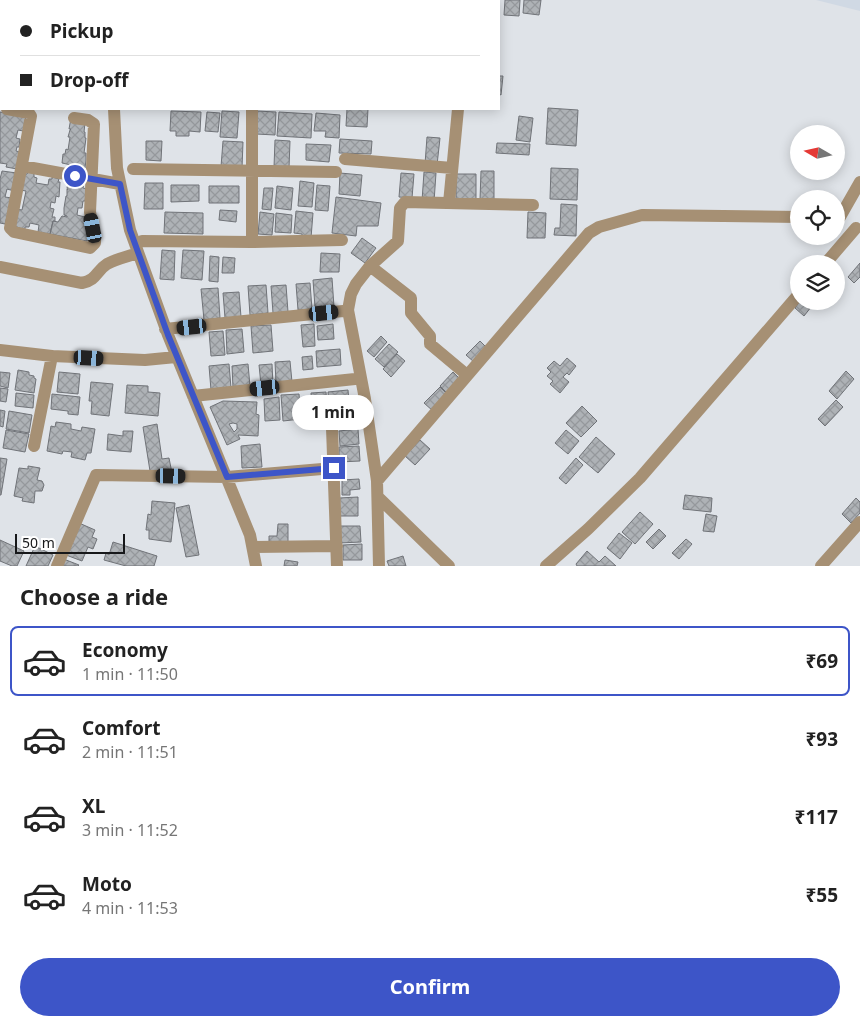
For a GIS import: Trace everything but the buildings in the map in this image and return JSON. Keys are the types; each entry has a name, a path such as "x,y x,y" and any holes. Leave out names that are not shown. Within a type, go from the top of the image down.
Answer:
{"street":[{"path":"11,110 31,116 10,225 11,230 90,248 95,243 90,215 94,124 88,120 74,118"},
{"path":"114,110 117,168 130,230 140,247 165,329 176,357 194,396 250,535 256,566"},
{"path":"252,110 252,242"},
{"path":"449,203 458,110"},
{"path":"344,159 452,168"},
{"path":"22,166 120,184"},
{"path":"133,168 336,172"},
{"path":"845,206 860,182"},
{"path":"379,566 377,481 365,399 348,310 351,294 370,266 398,241 402,204 405,202 533,204"},
{"path":"377,481 589,233 600,227 642,215 790,217"},
{"path":"833,255 858,229 845,221"},
{"path":"0,267 82,283 89,282 97,276 107,264 140,247 342,240"},
{"path":"370,266 411,298 411,313 430,336 430,344 467,375"},
{"path":"546,566 588,529 640,478 790,304"},
{"path":"165,329 343,311"},
{"path":"0,350 52,356 145,360 176,357"},
{"path":"34,446 52,356"},
{"path":"194,396 355,379"},
{"path":"332,428 337,566"},
{"path":"56,566 96,475 227,477 334,468"},
{"path":"378,496 449,566"},
{"path":"822,566 860,522"},
{"path":"253,548 337,546"}],"shaded area":[{"path":"816,0 860,0 860,11"}],"route":[{"path":"75,176 120,184 130,230 176,357 227,477 334,468"}]}
